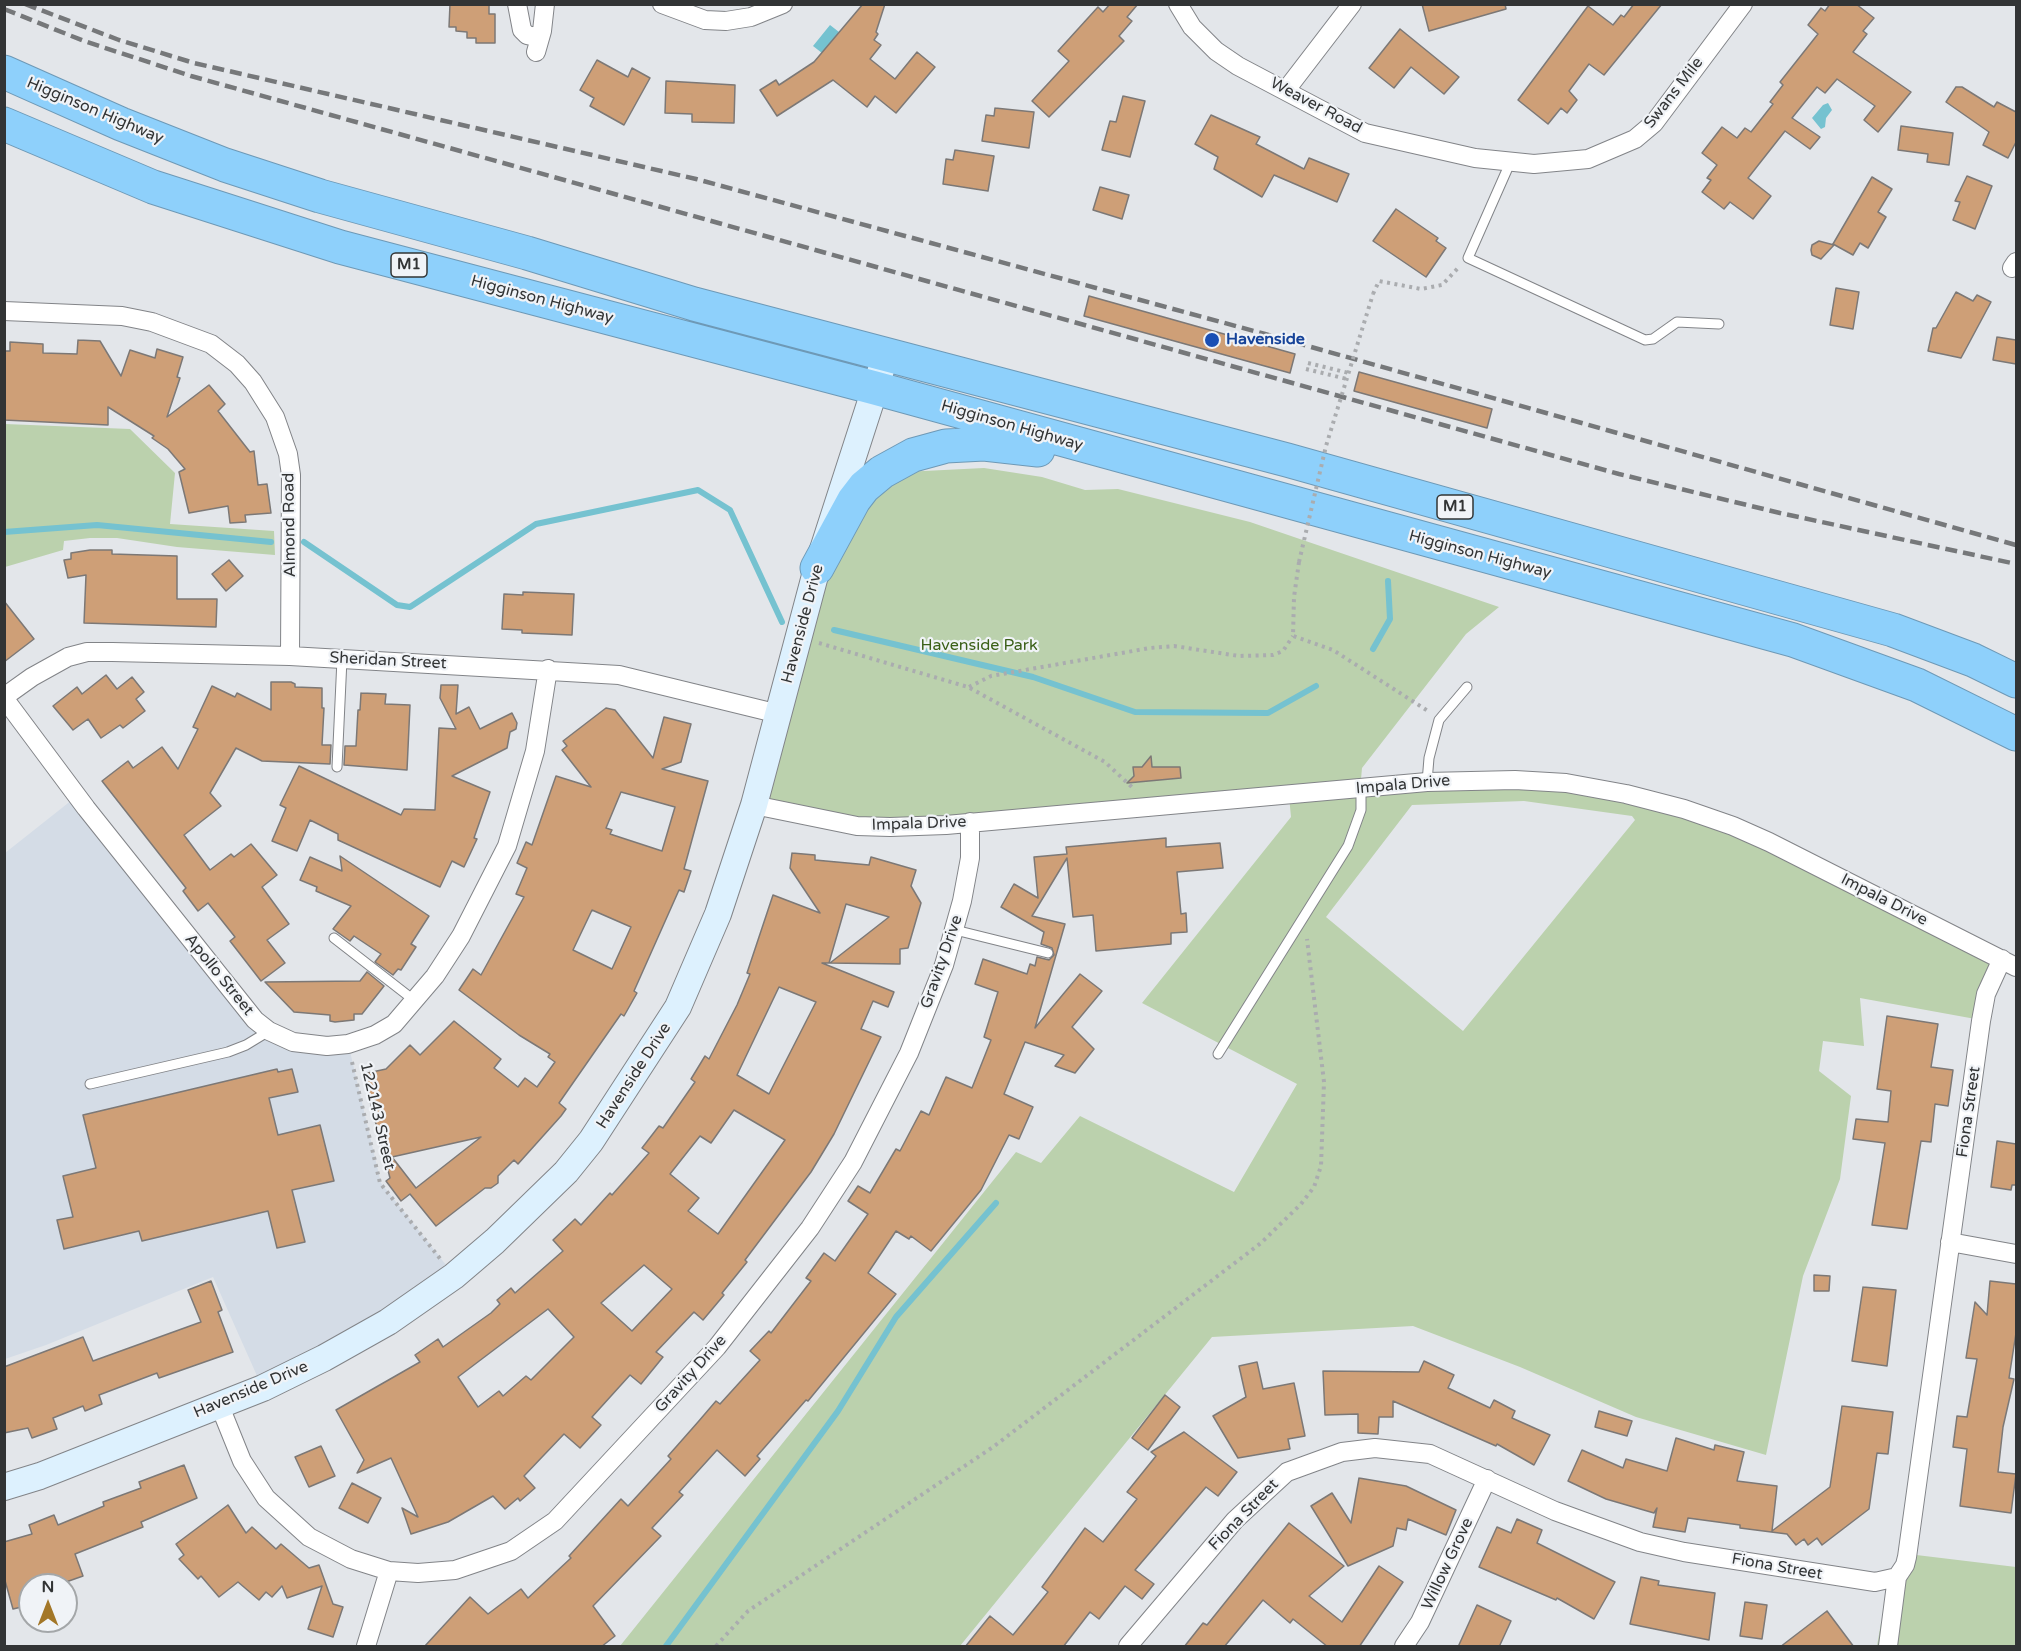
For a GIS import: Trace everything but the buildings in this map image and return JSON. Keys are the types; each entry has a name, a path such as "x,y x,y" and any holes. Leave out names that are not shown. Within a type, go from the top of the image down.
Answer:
{"highway":[{"name":"Higginson Highway","path":"4,72 121,124 225,165 320,196 515,250 694,304 1287,460 1893,630 1973,660 2016,681"},
{"name":"Higginson Highway","path":"4,124 153,187 340,247 875,388 1793,640 1917,686 2016,735"},
{"path":"817,568 854,500 864,487 882,472 913,455 946,446 984,444 1136,461"}],"street":[{"path":"517,4 522,30 538,45 544,4"},
{"path":"662,4 705,20 726,21 751,17 783,4"},
{"name":"Weaver Road","path":"1178,4 1192,27 1216,51 1238,66 1365,133 1403,144 1510,164 1563,163 1588,159"},
{"path":"1286,90 1352,4"},
{"name":"Swans Mile","path":"1588,159 1635,139 1654,123 1743,4"},
{"name":"Almond Road","path":"4,311 122,316 153,322 211,344 237,364 253,381 279,425 291,475 290,656"},
{"name":"Havenside Drive","path":"4,1487 40,1476 263,1388 334,1353 388,1322 454,1276 495,1241 566,1172 591,1141 656,1045 678,1007 700,959 754,805 817,568 887,354"},
{"name":"Sheridan Street","path":"4,698 52,664 87,652 290,656 548,669 619,675 779,714"},
{"name":"Apollo Street","path":"4,698 86,808 246,1009 269,1031 305,1045 327,1046 348,1044 375,1035 394,1024 415,1002 461,936 507,846 535,751 548,669"},
{"name":"Impala Drive","path":"754,805 857,826 890,827 1427,782 1515,780 1566,783 1626,794 1684,809 1769,842 2009,963"},
{"name":"Gravity Drive","path":"219,1404 242,1461 266,1498 309,1537 351,1559 389,1571 418,1573 455,1570 511,1551 536,1535 574,1502 717,1347 810,1228 853,1162 909,1053 955,930 970,858 970,822"},
{"name":"Fiona Street","path":"1128,1647 1235,1520 1287,1472 1342,1452 1375,1448 1430,1454 1555,1511 1640,1542 1684,1552 1875,1582 1897,1577 1907,1557 1986,994 2009,963"},
{"path":"1950,1242 2016,1254"},
{"name":"Willow Grove","path":"1404,1647 1420,1622 1487,1479"},
{"path":"366,1647 389,1571"},
{"path":"1888,1647 1897,1577"}],"lane":[{"path":"1510,164 1468,258 1645,340 1653,339 1677,322 1719,324"},
{"path":"337,767 342,659"},
{"path":"1427,782 1429,758 1439,720 1467,687"},
{"path":"1218,1054 1303,914 1348,846 1361,810 1361,789"},
{"path":"955,930 1048,953"},
{"path":"334,938 415,1002"},
{"path":"90,1084 228,1052 246,1045 269,1031"}],"path":[{"path":"968,687 991,676 1150,648 1173,646 1239,656 1273,655 1282,651 1293,636 1294,597 1299,562 1326,446 1379,281 1421,289 1442,285 1468,258"},
{"path":"1308,363 1349,373"},
{"path":"1306,369 1347,378"},
{"path":"1293,636 1333,650 1422,705 1439,720"},
{"path":"799,638 968,687 1105,762 1154,806"},
{"path":"716,1647 748,1611 993,1447 1260,1243 1301,1204 1314,1187 1321,1166 1324,1082 1303,914"},
{"name":"122143 Street","path":"348,1044 380,1183 454,1276"}],"shaded area":[{"path":"77,796 270,1030 348,1043 381,1183 454,1275 262,1387 213,1277 46,1345 5,1359 5,853"}],"green space":[{"path":"5,424 130,429 175,473 170,524 274,531 275,555 177,547 117,538 90,538 64,541 63,550 5,567"},
{"name":"Havenside Park","path":"984,468 1042,477 1085,490 1118,489 1250,522 1499,607 1466,634 1362,768 1360,790 1479,780 1669,805 2002,959 1981,1020 1860,998 1864,1046 1823,1041 1819,1071 1851,1096 1840,1179 1803,1276 1766,1455 1636,1417 1520,1367 1413,1326 1212,1337 960,1646 620,1646 1016,1152 1041,1163 1080,1116 1234,1192 1297,1084 1142,1003 1291,817 1289,796 891,827 755,805 817,571 884,473","holes":["1524,801 1632,816 1635,820 1463,1031 1326,917 1412,805"]},
{"path":"1908,1554 2016,1567 2016,1646 1877,1646 1881,1623 1889,1623"}],"water":[{"path":"830,25 839,32 822,53 813,46"},
{"path":"1828,103 1832,110 1826,118 1825,127 1821,129 1812,118 1823,105"}],"waterway":[{"path":"304,542 397,605 410,607 536,524 698,490 730,510 782,622"},
{"path":"4,532 97,525 271,542"},
{"path":"1373,649 1390,619 1388,581"},
{"path":"834,630 1033,677 1135,712 1268,713 1316,686"},
{"path":"666,1646 838,1411 896,1317 996,1203"}],"railway":[{"path":"25,4 119,40 194,63 696,179 1265,334 2016,545"},
{"path":"4,9 84,41 191,76 1619,474 1780,513 2016,564"}],"place":[{"name":"Havenside","path":"1212,340"}]}
